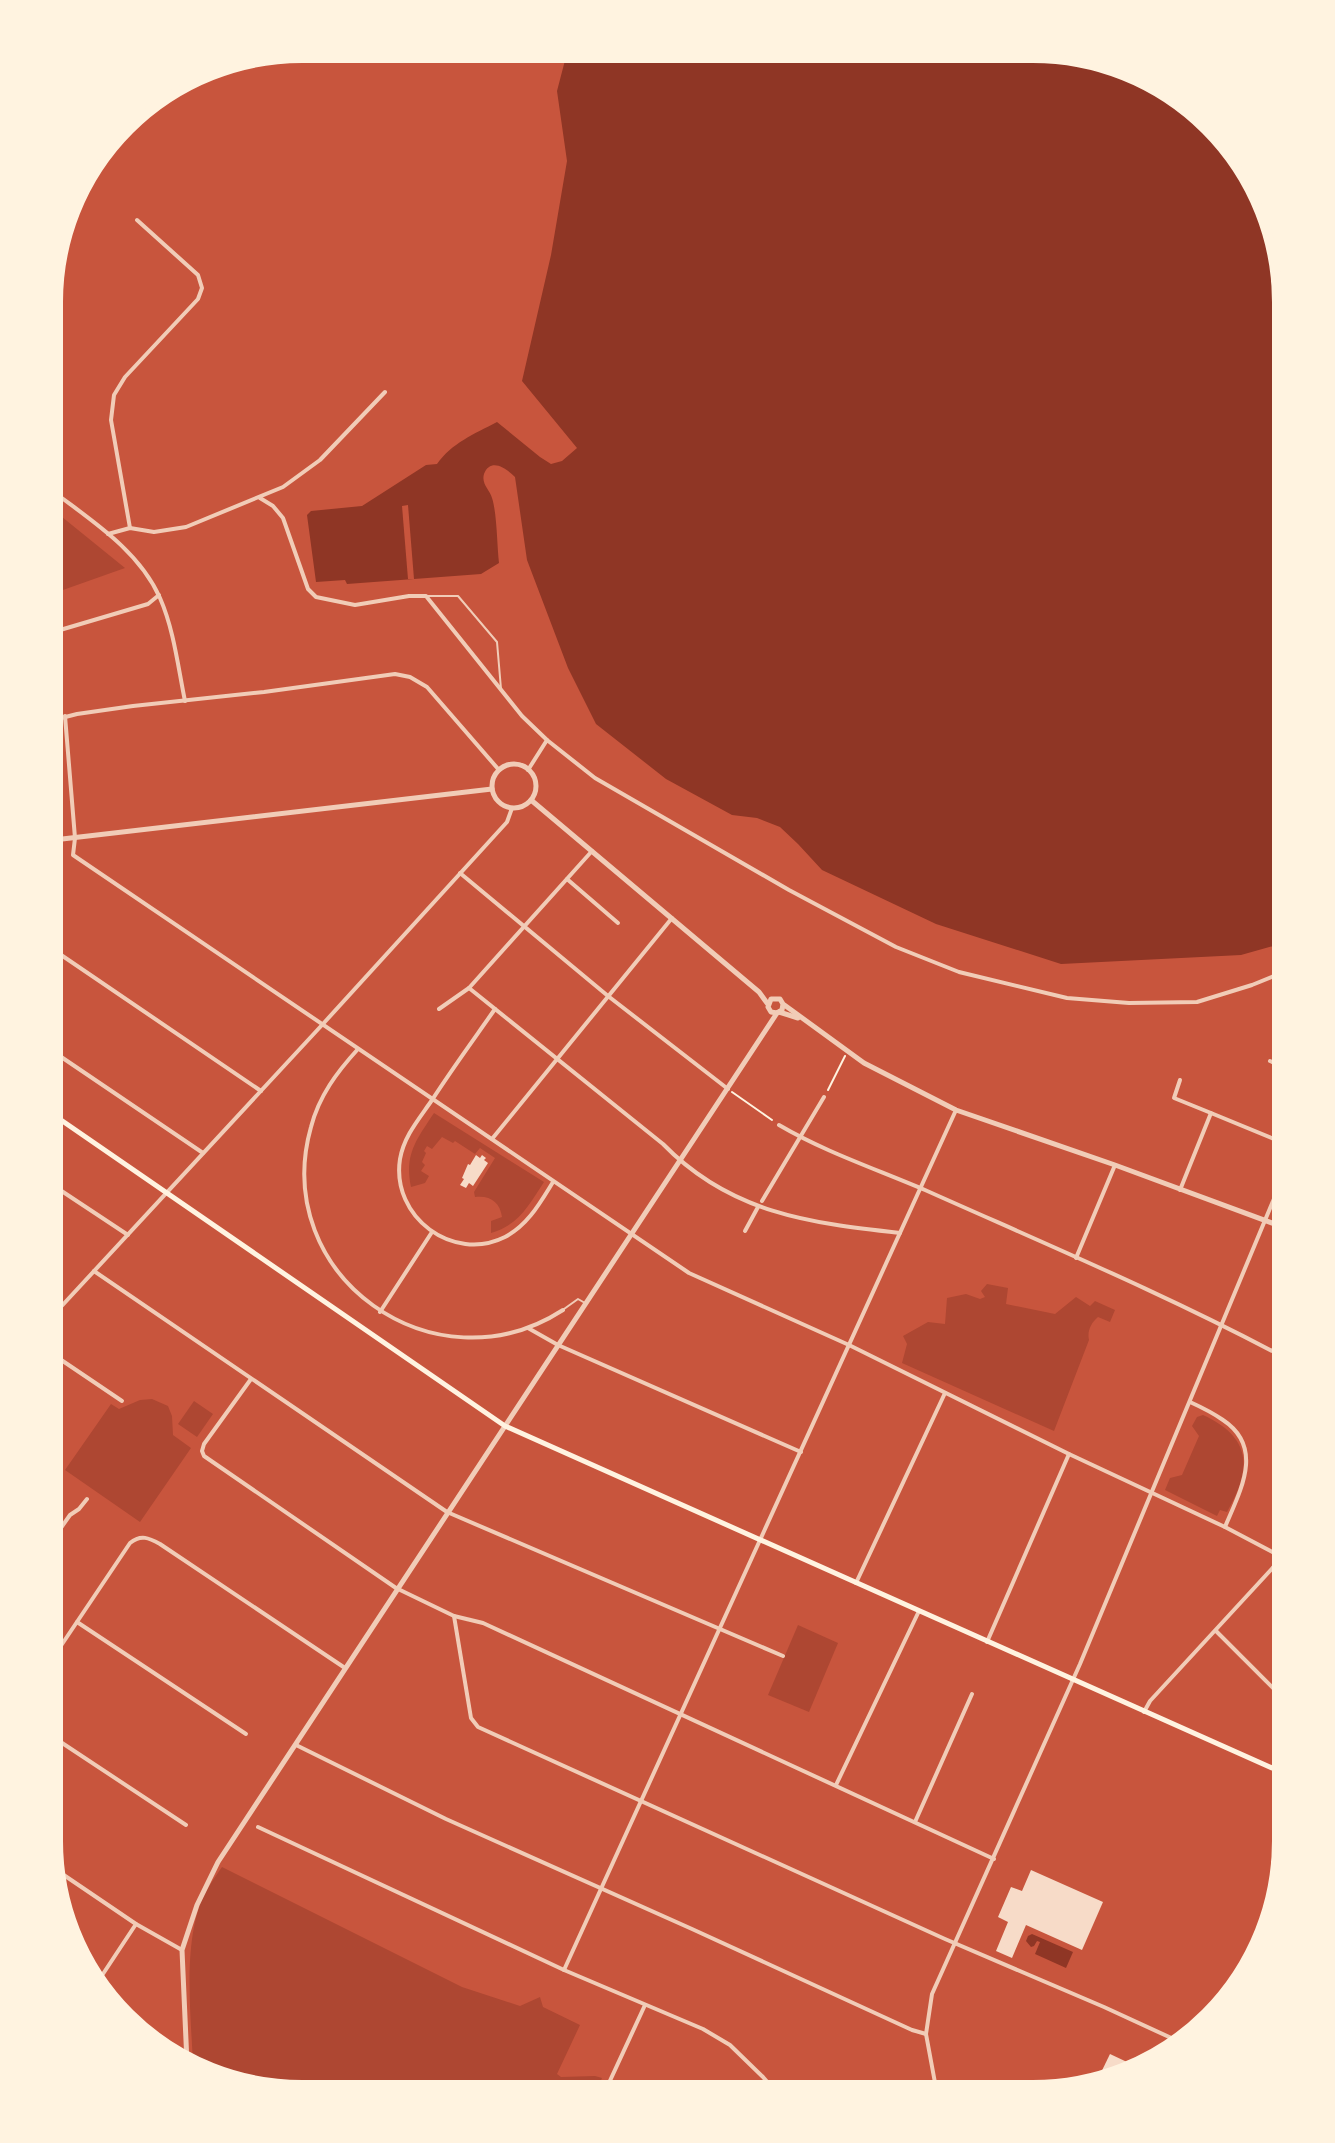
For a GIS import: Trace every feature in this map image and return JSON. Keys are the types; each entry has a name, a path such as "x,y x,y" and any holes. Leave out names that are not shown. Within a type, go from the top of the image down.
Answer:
{"main road":[{"path":"58,1118 505,1426 1276,1770"}],"street":[{"path":"130,528 111,420 114,395 125,377 198,299 202,288 198,275 137,220"},
{"path":"108,534 130,528 154,532 174,530 283,487 312,467 385,392"},
{"path":"58,495 108,534 135,560 159,595 169,623 185,701"},
{"path":"260,498 273,506 283,518 308,589 316,597 355,605 426,596 522,716 595,778 789,890 896,947 959,972 1067,998 1129,1003 1197,1002 1277,975"},
{"path":"58,631 148,604 159,595"},
{"path":"58,718 386,674 416,680 427,687 499,770"},
{"path":"65,716 75,838 73,855 689,1273 849,1345 1276,1554"},
{"path":"528,770 547,740"},
{"path":"511,765 528,770 535,782 531,800 523,807 512,808 497,800 492,789 499,770 511,765"},
{"path":"58,840 492,789"},
{"path":"531,800 759,992 780,999 864,1063 956,1110 1276,1225"},
{"path":"58,1310 507,822 512,808"},
{"path":"439,1009 469,988 592,851"},
{"path":"460,873 608,996 728,1089"},
{"path":"567,879 618,923"},
{"path":"492,1139 672,918"},
{"path":"58,953 261,1091"},
{"path":"469,988 663,1144 679,1161 720,1190 758,1207 796,1217 900,1233"},
{"path":"759,992 768,1007 806,1021"},
{"path":"766,1029 768,1007 774,998"},
{"path":"187,2055 182,1950 197,1905 218,1862 783,1004"},
{"path":"495,1009 407,1137 399,1166 407,1204 432,1232 447,1239 479,1244 514,1232 528,1220 554,1181"},
{"path":"358,1049 328,1087 315,1113 305,1155 305,1185 314,1227 338,1273 380,1312 421,1331 451,1337 481,1338 510,1333 528,1328 563,1310"},
{"path":"58,1055 203,1153"},
{"path":"1270,1061 1277,1064"},
{"path":"1180,1080 1174,1098 1276,1140"},
{"path":"762,1201 824,1097"},
{"path":"564,1970 956,1110"},
{"path":"1180,1190 1211,1113"},
{"path":"779,1125 1221,1324 1276,1353"},
{"path":"1076,1258 1115,1165"},
{"path":"58,1188 128,1235"},
{"path":"935,2085 926,2034 932,1994 1073,1680 1276,1192"},
{"path":"745,1231 758,1207"},
{"path":"380,1312 432,1232"},
{"path":"94,1271 447,1512 783,1656"},
{"path":"528,1328 558,1345 801,1452"},
{"path":"58,1358 122,1401"},
{"path":"251,1379 204,1444 204,1456 396,1588 454,1616 483,1623 994,1859"},
{"path":"856,1583 945,1393"},
{"path":"1190,1402 1229,1424 1244,1448 1247,1463 1245,1479 1225,1527"},
{"path":"987,1642 1069,1454"},
{"path":"58,1532 87,1499"},
{"path":"58,1650 130,1543 145,1537 345,1668"},
{"path":"1144,1712 1150,1701 1276,1564"},
{"path":"836,1786 919,1611"},
{"path":"454,1616 471,1718 478,1727 1175,2040"},
{"path":"77,1622 246,1734"},
{"path":"1216,1631 1276,1691"},
{"path":"915,1822 972,1694"},
{"path":"58,1740 186,1825"},
{"path":"295,1744 446,1819 926,2034"},
{"path":"258,1827 564,1970 703,2029 730,2045 770,2085"},
{"path":"60,1872 136,1924 182,1950"},
{"path":"100,1978 136,1924"},
{"path":"608,2085 645,2005"}],"lane":[{"path":"426,596 458,596 497,642 501,690"},
{"path":"563,1310 578,1299 585,1304"}],"path":[{"path":"824,1097 847,1051"},
{"path":"728,1089 779,1125"}],"shaded area":[{"path":"566,58 1065,60 1096,66 1155,91 1182,108 1227,153 1258,209 1269,239 1276,286 1277,945 1241,955 1061,964 936,924 822,870 780,827 757,818 732,815 666,779 596,724 568,668 527,560 515,477 499,466 487,469 483,478 494,504 499,563 481,574 347,584 345,580 316,582 307,515 311,511 362,506 426,465 437,464 457,445 497,422 551,464 562,461 577,448 522,381 551,255 567,161 557,91"},
{"path":"58,514 125,568 58,592"},
{"path":"434,1113 544,1182 522,1213 509,1225 491,1233 491,1221 502,1217 499,1207 490,1198 475,1197 474,1192 495,1158 480,1148 475,1154 442,1137 432,1149 427,1146 424,1151 422,1162 425,1165 421,1171 429,1176 425,1183 411,1187 411,1156 417,1139"},
{"path":"987,1284 1008,1288 1006,1304 1055,1314 1076,1297 1090,1306 1095,1301 1115,1310 1110,1322 1098,1317 1092,1325 1054,1431 902,1363 907,1344 903,1336 928,1322 945,1324 947,1298 966,1294 980,1299 985,1297 981,1291"},
{"path":"152,1399 168,1406 173,1435 191,1448 140,1522 65,1470 111,1404 119,1409 140,1400"},
{"path":"194,1401 213,1414 197,1437 178,1424"},
{"path":"1203,1415 1231,1433 1243,1455 1241,1481 1235,1496 1227,1512 1220,1510 1217,1516 1165,1490 1170,1478 1182,1475 1199,1436 1192,1426 1197,1417"},
{"path":"798,1625 838,1643 809,1712 768,1695"},
{"path":"222,1867 462,1987 520,2006 540,1997 543,2007 580,2025 557,2074 561,2077 595,2076 602,2078 599,2085 270,2083 239,2077 193,2058 191,1954 193,1932 205,1893"},
{"path":"1032,1934 1073,1952 1066,1968 1035,1954 1040,1942 1031,1947 1026,1941"}],"pier":[{"path":"408,505 414,579 408,579 402,506"}],"building":[{"path":"476,1155 480,1158 482,1155 488,1163 473,1186 469,1183 466,1188 460,1185 462,1178"},
{"path":"1031,1870 1103,1902 1082,1950 1026,1925 1012,1958 996,1951 1008,1922 998,1917 1011,1887 1022,1891"},
{"path":"1110,2054 1131,2064 1126,2066 1099,2076"}]}
